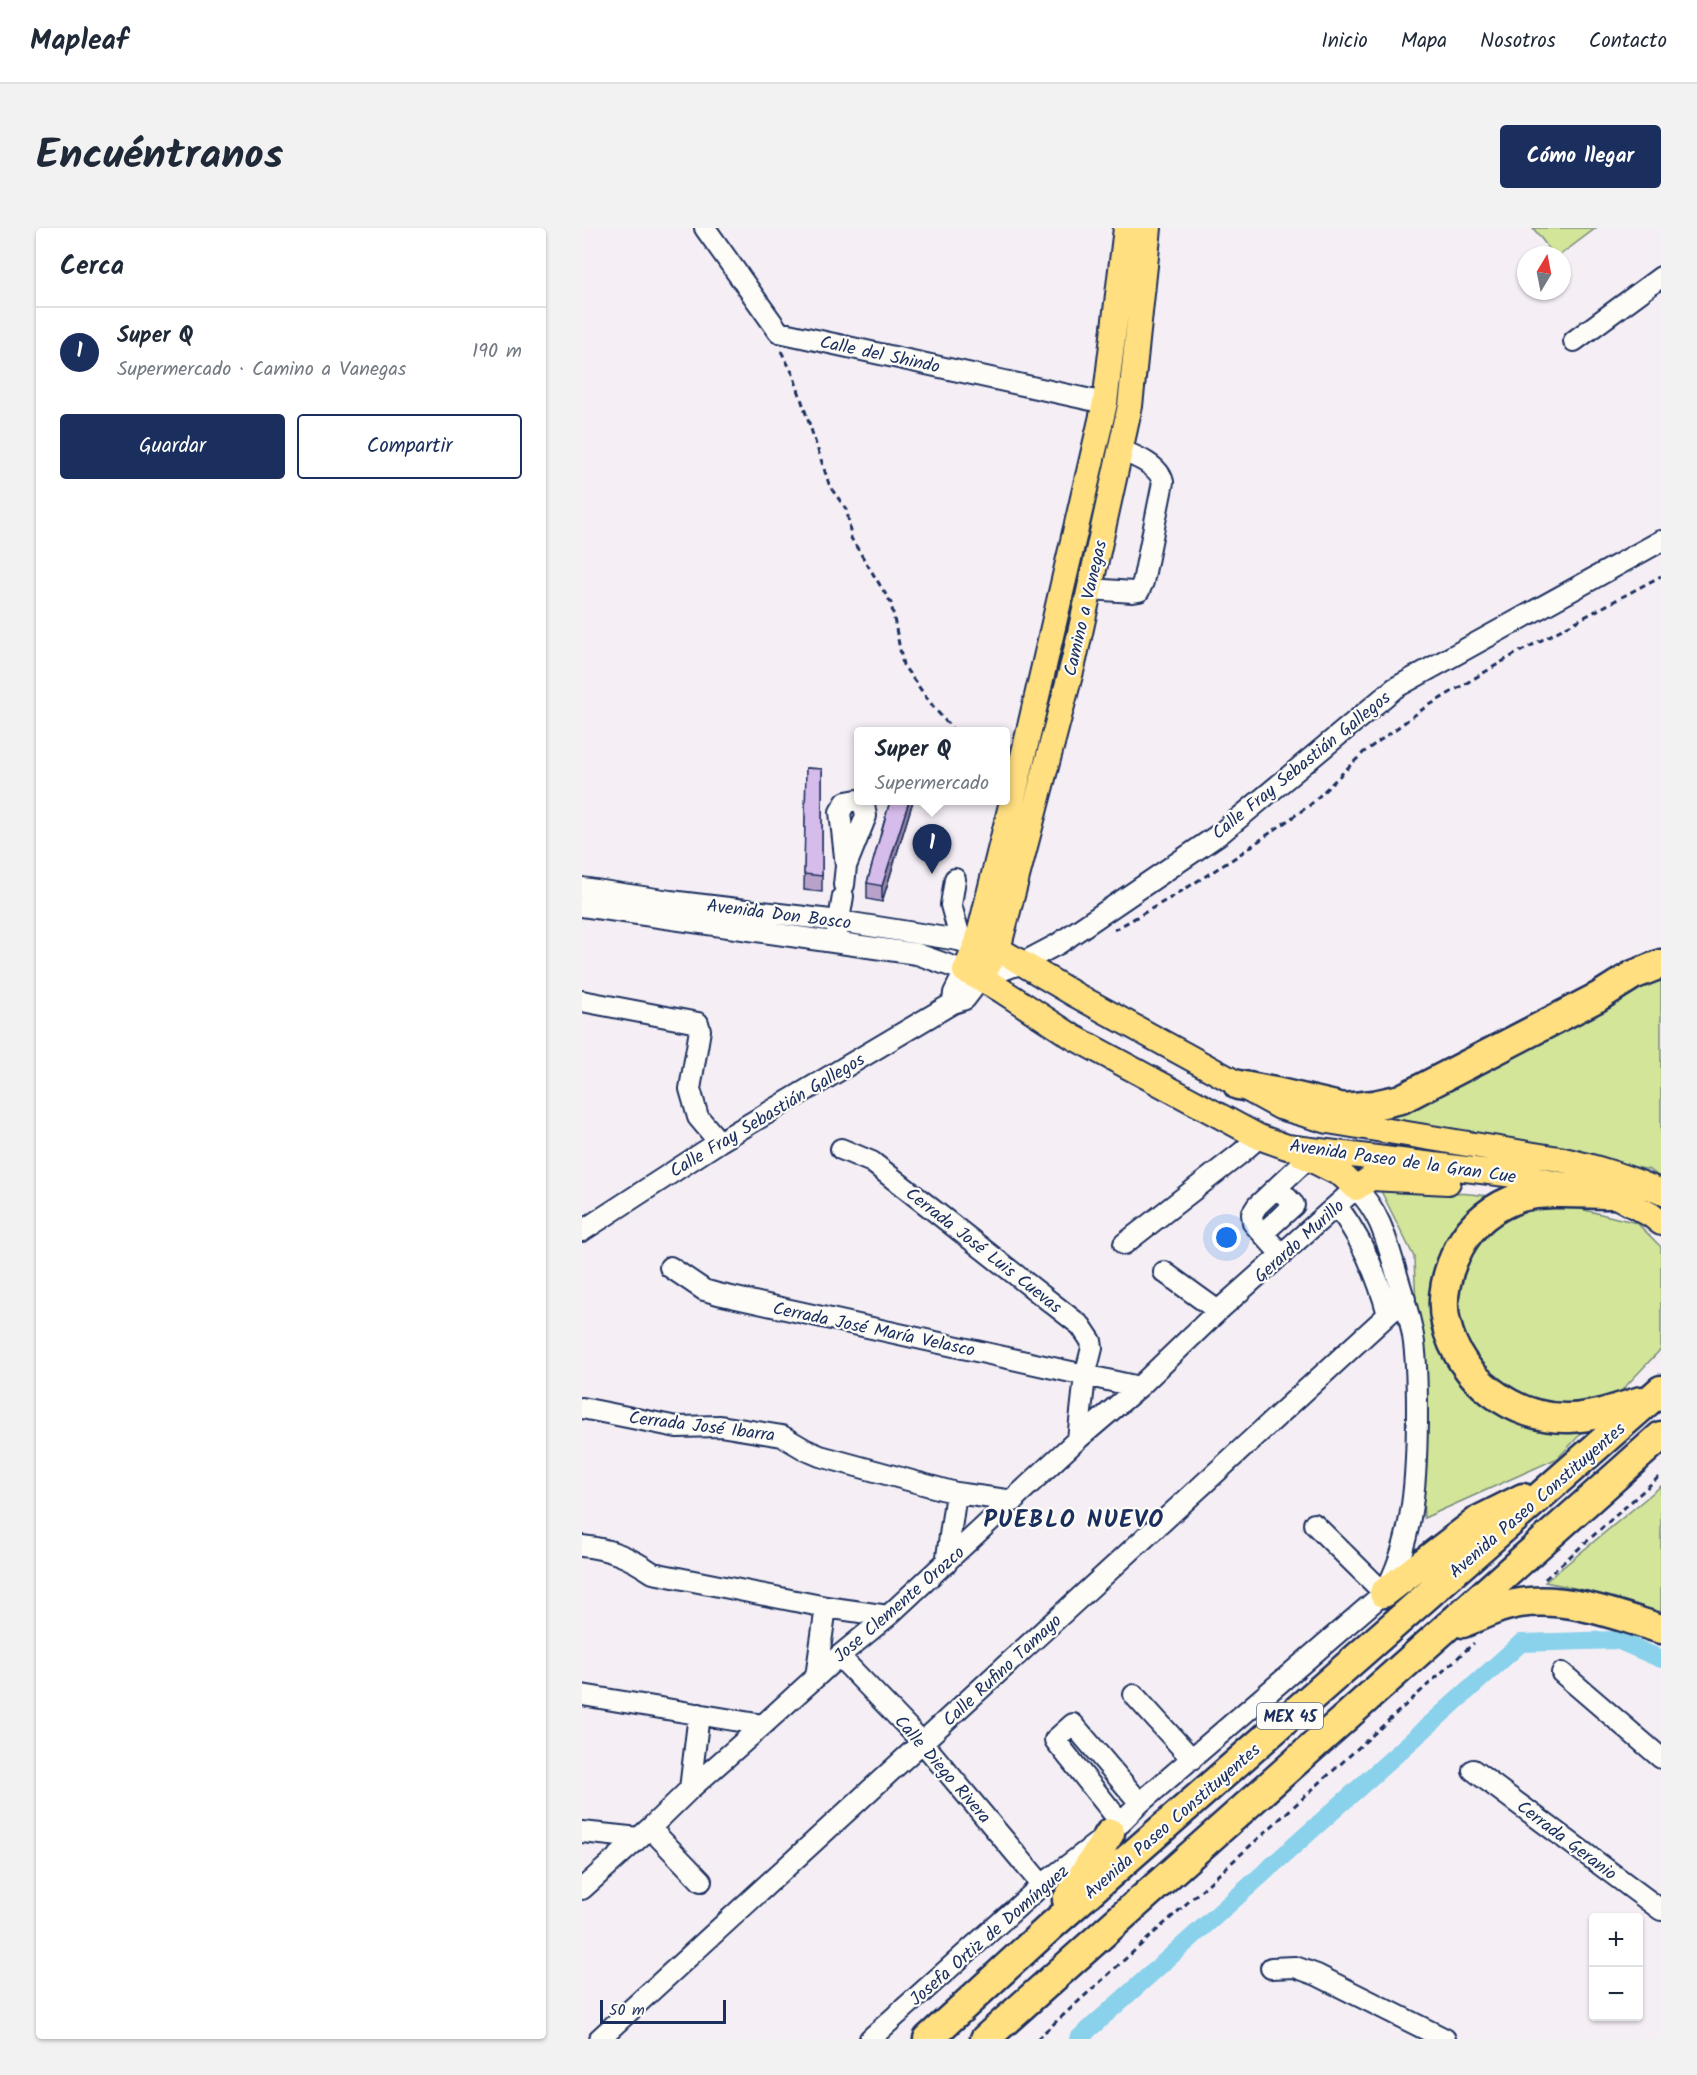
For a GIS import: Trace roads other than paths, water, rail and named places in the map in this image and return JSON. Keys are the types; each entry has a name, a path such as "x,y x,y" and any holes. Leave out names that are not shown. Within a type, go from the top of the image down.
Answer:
{"highway":[{"path":"1238,1085 1344,1108 1401,1099 1598,997 1633,975 1661,964"},
{"path":"1612,1194 1539,1194 1522,1197 1485,1215 1463,1241 1449,1271 1445,1296 1445,1322 1450,1339 1468,1370 1494,1394 1523,1410 1554,1418 1585,1417 1600,1414 1658,1393"},
{"name":"Avenida Paseo Constituyentes","path":"928,2039 1049,1928 1658,1393"},
{"name":"Avenida Paseo Constituyentes","path":"985,2039 1661,1436"},
{"path":"1384,1593 1479,1520 1559,1479"},
{"path":"1439,1634 1490,1611 1518,1603 1532,1602 1594,1608 1661,1629"},
{"path":"1049,1928 1115,1828"}],"main road":[{"name":"Camino a Vanegas","path":"973,975 1105,403 1126,228"},
{"name":"Camino a Vanegas","path":"979,944 1074,660 1130,406 1149,228"},
{"name":"Avenida Paseo de la Gran Cue","path":"979,944 1022,963 1280,1107 1328,1121 1597,1167 1661,1192"},
{"name":"Avenida Paseo de la Gran Cue","path":"973,975 1073,1037 1259,1137 1297,1152 1506,1174 1612,1194 1652,1215 1661,1223"},
{"path":"1046,1019 1040,1008 1041,1002 1047,995 1056,992 1074,994"},
{"path":"1297,1152 1342,1175 1356,1188 1371,1178 1456,1182 1506,1174"}],"street":[{"name":"Calle del Shindo","path":"705,228 779,332 1105,403"},
{"path":"1574,341 1661,276"},
{"path":"1090,590 1133,592 1139,591 1143,582 1163,482 1162,478 1142,459 1120,450"},
{"name":"Calle Fray Sebastián Gallegos","path":"582,1231 719,1142 953,1003 964,999 973,975 1022,963 1058,944 1221,833 1395,688 1661,541"},
{"path":"955,879 951,905 979,944"},
{"path":"836,942 845,882"},
{"name":"Avenida Don Bosco","path":"582,888 839,921 979,944"},
{"name":"Avenida Don Bosco","path":"582,906 909,952 973,975"},
{"path":"582,1001 698,1023 700,1030 690,1089 698,1117 719,1142"},
{"path":"1124,1245 1259,1137"},
{"name":"Cerrada José Luis Cuevas","path":"841,1149 872,1162 1081,1326 1091,1341 1092,1348 1084,1376"},
{"path":"1282,1255 1253,1222 1252,1214 1277,1187 1297,1152"},
{"path":"1314,1524 1384,1593 1391,1581 1402,1550 1411,1511 1417,1446 1415,1360 1405,1299 1376,1213 1356,1188"},
{"name":"Gerardo Murillo","path":"1241,1293 1356,1188"},
{"path":"1337,1206 1362,1242 1380,1284 1388,1314"},
{"name":"Cerrada José María Velasco","path":"670,1267 704,1290 718,1294 1139,1387"},
{"path":"1164,1272 1218,1311"},
{"name":"Jose Clemente Orozco","path":"582,1889 690,1789 946,1564 1078,1439 1139,1387 1218,1311 1241,1293"},
{"name":"Calle Rufino Tamayo","path":"599,2039 1405,1299"},
{"path":"1078,1439 1084,1376"},
{"name":"Cerrada José Ibarra","path":"582,1408 683,1428 720,1426 782,1436 820,1456 956,1493 1014,1501"},
{"path":"946,1564 956,1493"},
{"path":"582,1546 604,1548 631,1558 653,1573 826,1607 888,1616"},
{"name":"Josefa Ortiz de Domínguez","path":"870,2039 1042,1885 1115,1828 1140,1803 1384,1593"},
{"path":"816,1677 826,1607"},
{"name":"Calle Diego Rivera","path":"839,1656 923,1743 1042,1885"},
{"path":"1562,1673 1661,1758"},
{"path":"582,1695 763,1725"},
{"path":"1134,1695 1192,1759"},
{"path":"690,1789 699,1713"},
{"path":"1115,1828 1055,1740 1073,1724 1140,1803"},
{"name":"Cerrada Geranio","path":"1473,1770 1661,1910"},
{"path":"582,1832 645,1833 701,1881"},
{"path":"1271,1968 1295,1967 1317,1975 1445,2039"}],"waterway":[{"path":"1078,2039 1521,1643 1617,1640 1661,1659"}],"place":[{"name":"Super Q","path":"932,874"}],"district":[{"name":"PUEBLO NUEVO","path":"1074,1519"}]}
